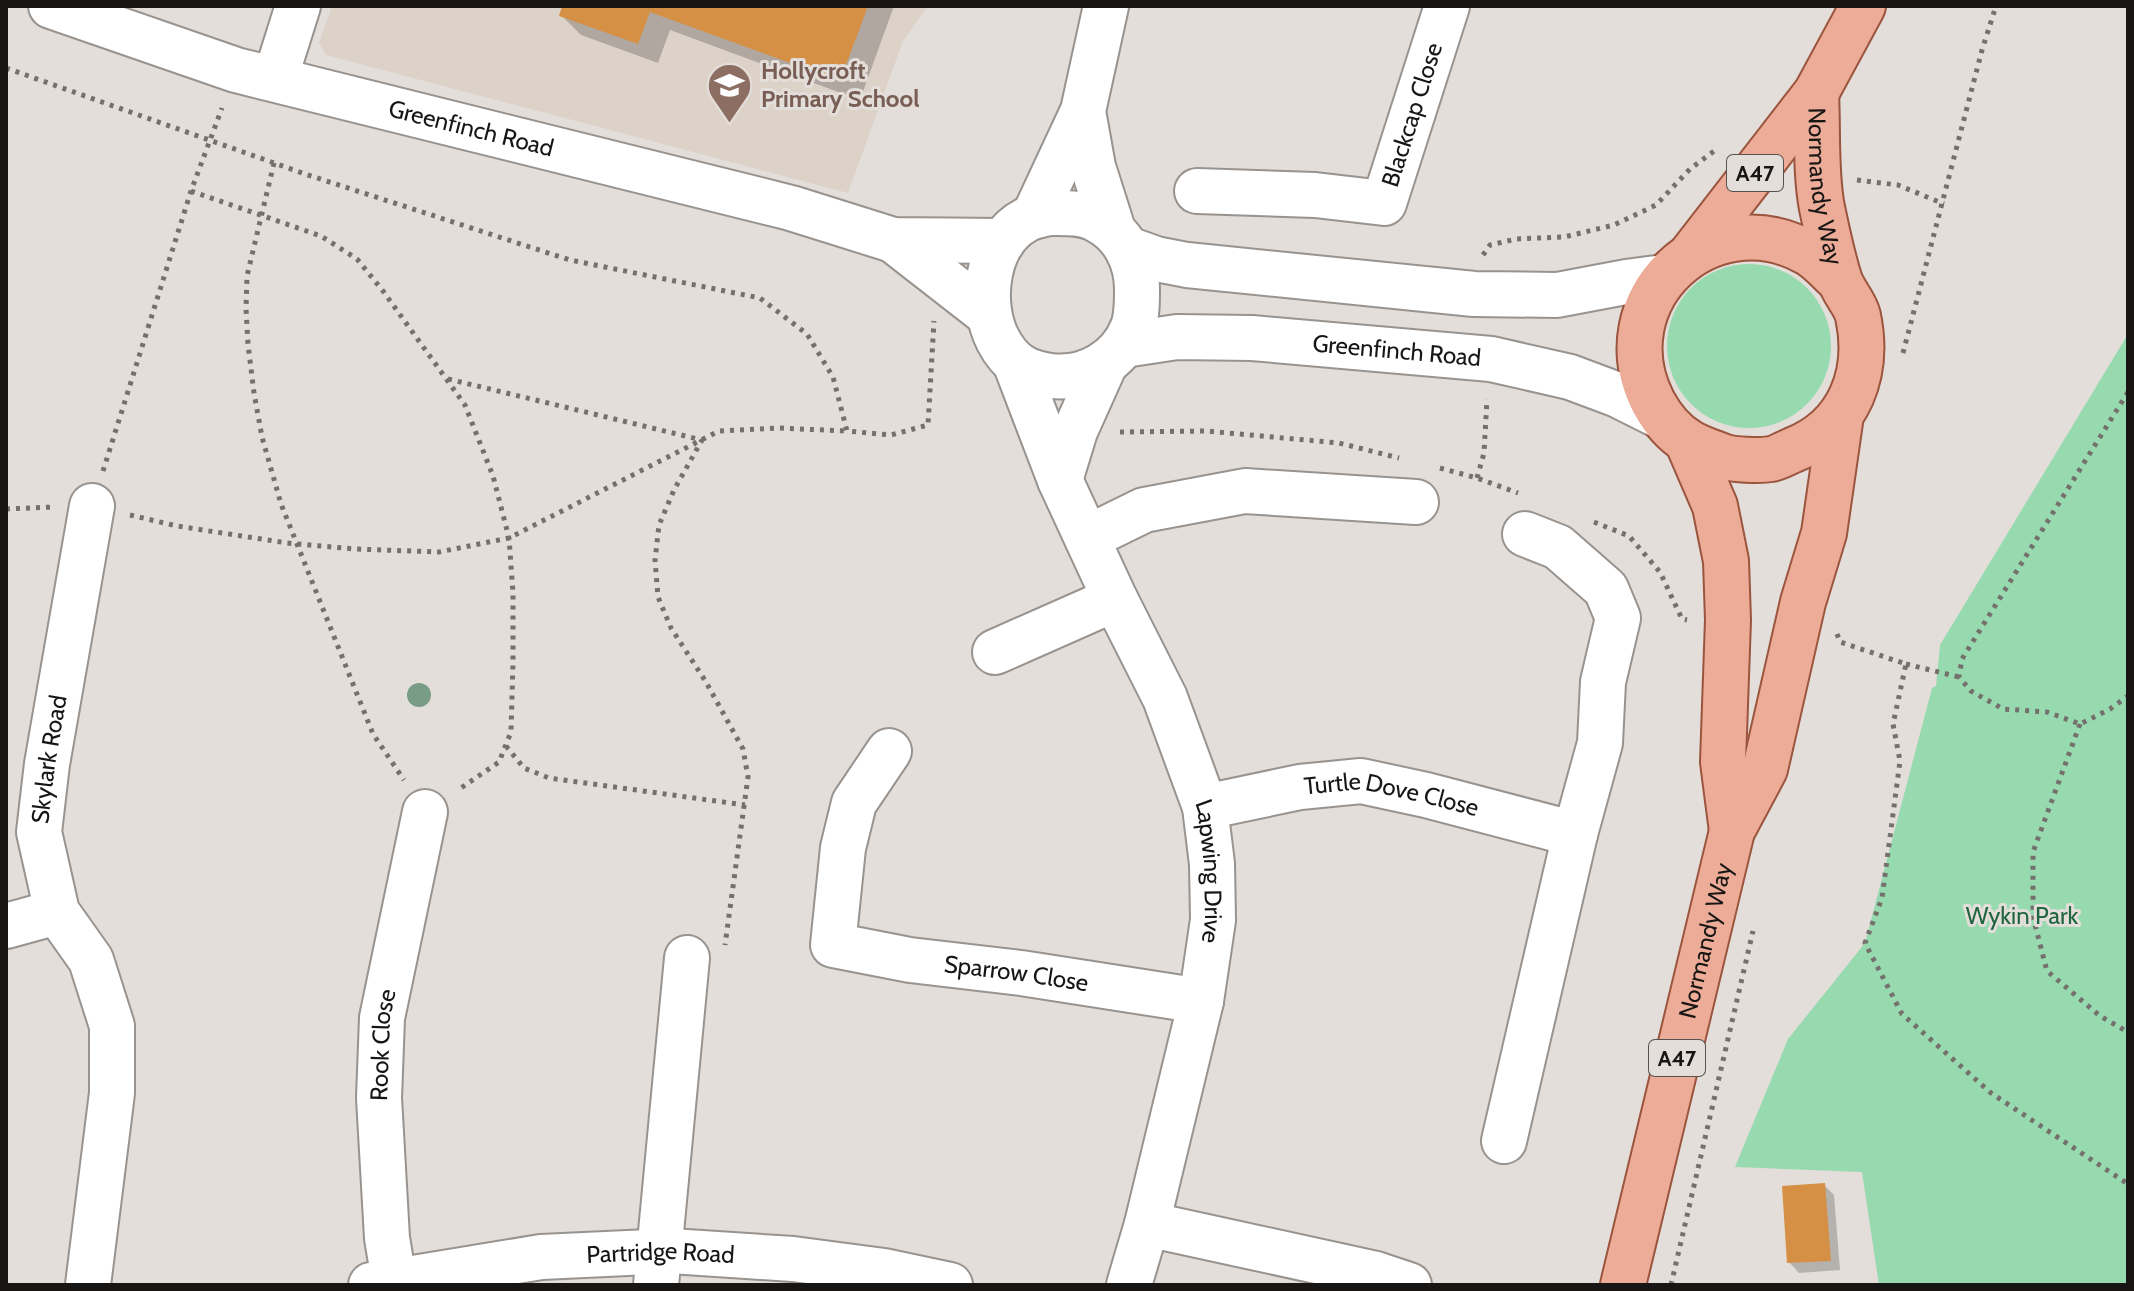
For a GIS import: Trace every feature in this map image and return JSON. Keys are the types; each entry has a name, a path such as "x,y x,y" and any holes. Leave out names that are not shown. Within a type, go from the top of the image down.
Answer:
{"main road":[{"name":"Normandy Way","path":"1678,265 1816,93 1863,6"},
{"name":"Normandy Way","path":"1816,93 1821,205 1840,281"},
{"path":"1730,239 1771,239 1809,253 1840,281 1857,312 1863,347 1858,383 1841,415 1810,444 1770,459 1727,458 1674,429 1643,383 1638,346 1645,309 1678,265 1730,239"},
{"name":"Normandy Way","path":"1623,1285 1732,831 1765,769 1803,602 1824,533 1841,415"},
{"name":"Normandy Way","path":"1674,429 1715,506 1726,561 1728,620 1723,762 1732,831"}],"street":[{"name":"Greenfinch Road","path":"51,6 255,74 791,208 893,240 988,314"},
{"path":"255,74 298,6"},
{"path":"1106,6 1083,111 1019,229 992,263 988,314 998,341 1016,365 1040,375 1063,377 1089,373 1114,354"},
{"name":"Blackcap Close","path":"1197,191 1315,195 1384,203 1447,6"},
{"path":"1060,480 1075,431 1114,354 1134,324 1137,299 1137,274 1093,167 1083,111"},
{"path":"1019,229 1049,213 1075,213 1095,218 1121,240 1156,259 1187,265 1474,294 1557,295 1626,282 1678,265"},
{"name":"Greenfinch Road","path":"893,240 1019,229"},
{"name":"Greenfinch Road","path":"1114,354 1177,337 1252,338 1491,359 1570,377 1618,395 1674,429"},
{"name":"Lapwing Drive","path":"1016,365 1060,480 1165,698 1205,807 1212,864 1213,920 1201,1001 1147,1224 1129,1285"},
{"path":"1087,538 1144,510 1245,491 1416,502"},
{"name":"Skylark Road","path":"88,1285 112,1093 112,1026 91,960 57,912 39,832 47,764 92,506"},
{"path":"1504,1141 1575,834 1600,743 1603,682 1618,618 1606,589 1558,547 1525,534"},
{"path":"995,652 1115,599"},
{"name":"Sparrow Close","path":"889,751 854,803 843,848 833,945 910,960 1021,973 1201,1001"},
{"name":"Turtle Dove Close","path":"1205,807 1300,787 1361,781 1575,834"},
{"name":"Rook Close","path":"382,1282 387,1238 379,1098 382,1018 425,812"},
{"path":"6,926 57,912"},
{"path":"657,1268 706,959"},
{"path":"1147,1224 1376,1274 1409,1285"},
{"name":"Partridge Road","path":"382,1282 541,1257 657,1268 884,1271 950,1285"}],"path":[{"path":"6,68 274,163 570,260 760,298 807,334 833,377 847,431"},
{"path":"255,74 211,141 191,191 92,506 177,526 355,549 439,552 509,538 719,431 778,428 891,435 928,425 934,311"},
{"path":"191,191 262,214 321,236 357,259 465,405 493,476 509,538 513,593 511,732 499,762 425,812 373,734 281,504 262,437 248,344 247,276 262,214 274,163"},
{"path":"447,379 702,440"},
{"path":"1959,677 1962,659 2128,392"},
{"path":"702,440 674,490 659,525 655,560 658,597 671,628 706,682 743,749 748,777 745,805 706,959"},
{"path":"1837,631 1840,642 1906,664 1959,677 1971,691 2003,709 2047,712 2080,724"},
{"path":"1906,664 1893,724 1900,761 1882,898 1865,943 1902,1014 1991,1093 2128,1184"},
{"path":"2128,696 2080,724 2033,852 2033,917 2047,971 2100,1016 2128,1032"},
{"path":"505,746 524,768 549,778 745,805"}],"shaded area":[{"name":"Hollycroft Primary School","path":"332,6 928,6 903,41 848,193 326,55 319,43"}],"green space":[{"path":"1749,264 1781,270 1807,288 1825,314 1831,346 1825,378 1807,404 1781,422 1749,428 1717,422 1691,404 1673,378 1667,346 1673,314 1691,288 1717,270"},
{"name":"Wykin Park","path":"2128,334 2128,1285 1879,1285 1862,1172 1735,1167 1788,1039 1865,943 1932,688 1936,686 1940,645"}],"building":[{"path":"562,6 868,6 840,81 650,12 638,44 559,16"},
{"path":"1825,1183 1831,1261 1787,1263 1782,1186"}],"place":[{"name":"Hollycroft Primary School","path":"730,124"}]}
